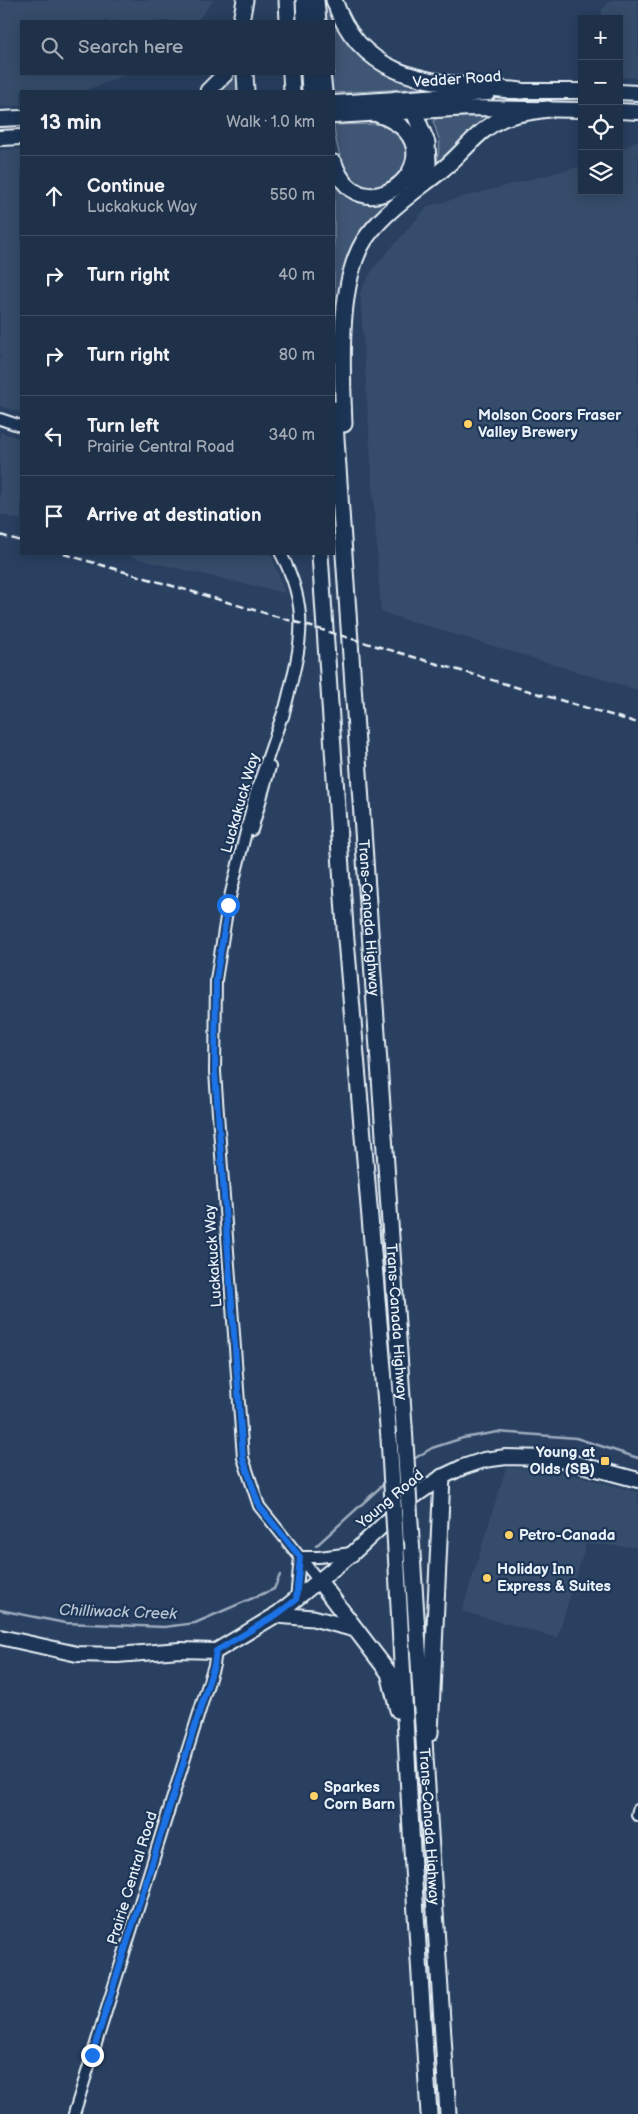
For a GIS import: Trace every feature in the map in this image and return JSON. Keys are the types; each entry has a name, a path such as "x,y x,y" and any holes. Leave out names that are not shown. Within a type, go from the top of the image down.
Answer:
{"highway":[{"path":"241,20 245,0"},
{"path":"245,0 245,20"},
{"path":"287,0 288,20"},
{"path":"304,0 305,20"},
{"path":"316,0 318,20"},
{"path":"334,0 344,23 355,40 368,54 394,71 430,81 521,91"},
{"path":"209,90 223,75"},
{"path":"245,75 246,90"},
{"path":"291,75 292,90"},
{"path":"309,75 310,90"},
{"path":"322,75 324,90"},
{"path":"396,99 414,112 420,122 428,152 428,163 412,193"},
{"path":"349,615 343,402 344,309 352,267 367,236 383,218 450,163 477,136 496,122 514,115 548,108"},
{"path":"335,165 342,179 350,188 364,194 384,194 399,187 406,179 414,161 411,141 400,125 377,114"},
{"name":"Trans-Canada Highway","path":"335,423 404,1426 420,1708 448,2114"},
{"name":"Trans-Canada Highway","path":"320,555 344,928 389,1438 429,2114"},
{"path":"432,1867 430,1750 442,1477"},
{"path":"319,1581 389,1672 398,1709 413,1868"},
{"path":"276,1615 313,1618 355,1629"}],"main road":[{"name":"Vedder Road","path":"336,110 396,99 521,91 578,91"},
{"path":"623,92 638,93"},
{"name":"Vedder Road","path":"336,110 377,114 470,108 578,110"},
{"path":"623,111 638,112"},
{"path":"0,119 20,118"},
{"path":"0,138 20,137"},
{"name":"Young Road","path":"216,1651 276,1615 353,1553 413,1497 442,1477 463,1467 484,1460 525,1457 567,1461 638,1480"},
{"path":"0,1637 77,1654 116,1655 180,1650 216,1651"}],"street":[{"path":"0,419 20,426"},
{"name":"Luckakuck Way","path":"282,555 298,593 301,616 301,640 284,710 255,795 228,905 216,980 215,1072 243,1458 259,1506 319,1581"},
{"path":"296,1600 300,1557 320,1557 353,1553"},
{"name":"Prairie Central Road","path":"74,2114 214,1665 216,1651"}],"shaded area":[{"path":"0,0 214,0 198,20 20,20 20,75 126,75 87,90 20,90 20,106 0,107"},
{"path":"320,0 328,0 338,24 424,83 424,88 335,93 335,90 331,90 329,75 335,75 335,20 322,20"},
{"path":"611,0 638,0 638,78 623,77 623,15 601,15 602,9"},
{"path":"230,75 237,75 238,90 220,90"},
{"path":"490,116 491,119 436,168 440,142 433,121 438,118"},
{"path":"377,124 394,129 403,138 405,145 405,169 388,185 383,187 371,188 360,185 351,178 342,163 335,136 335,125"},
{"path":"638,140 638,690 381,612 360,292 373,269 428,206 578,167 578,195 623,195 623,149"},
{"path":"20,149 20,412 0,406 0,150"},
{"path":"335,174 348,191 398,193 399,196 375,221 337,327 335,297"},
{"path":"0,432 20,439 20,520 0,514"},
{"path":"128,555 271,555 285,593 142,560"},
{"path":"506,1468 546,1469 638,1492 638,1547 586,1544 557,1638 462,1611"}],"waterway":[{"name":"Chilliwack Creek","path":"412,1460 432,1448 463,1438 498,1432 576,1438 638,1458"},
{"name":"Chilliwack Creek","path":"316,1546 385,1483"},
{"name":"Chilliwack Creek","path":"0,1610 65,1623 164,1627 195,1623 274,1589 280,1575"}],"railway":[{"path":"0,535 20,541"},
{"path":"67,555 638,723"}],"place":[{"name":"Molson Coors Fraser Valley Brewery","path":"468,424"},
{"name":"Young at Olds (SB)","path":"605,1461"},
{"name":"Petro-Canada","path":"509,1535"},
{"name":"Holiday Inn Express & Suites","path":"487,1578"},
{"name":"Sparkes Corn Barn","path":"314,1796"}],"route":[{"path":"92,2055 214,1665 216,1651 276,1615 296,1600 300,1578 300,1557 259,1506 243,1458 215,1072 216,980 228,905"}]}
